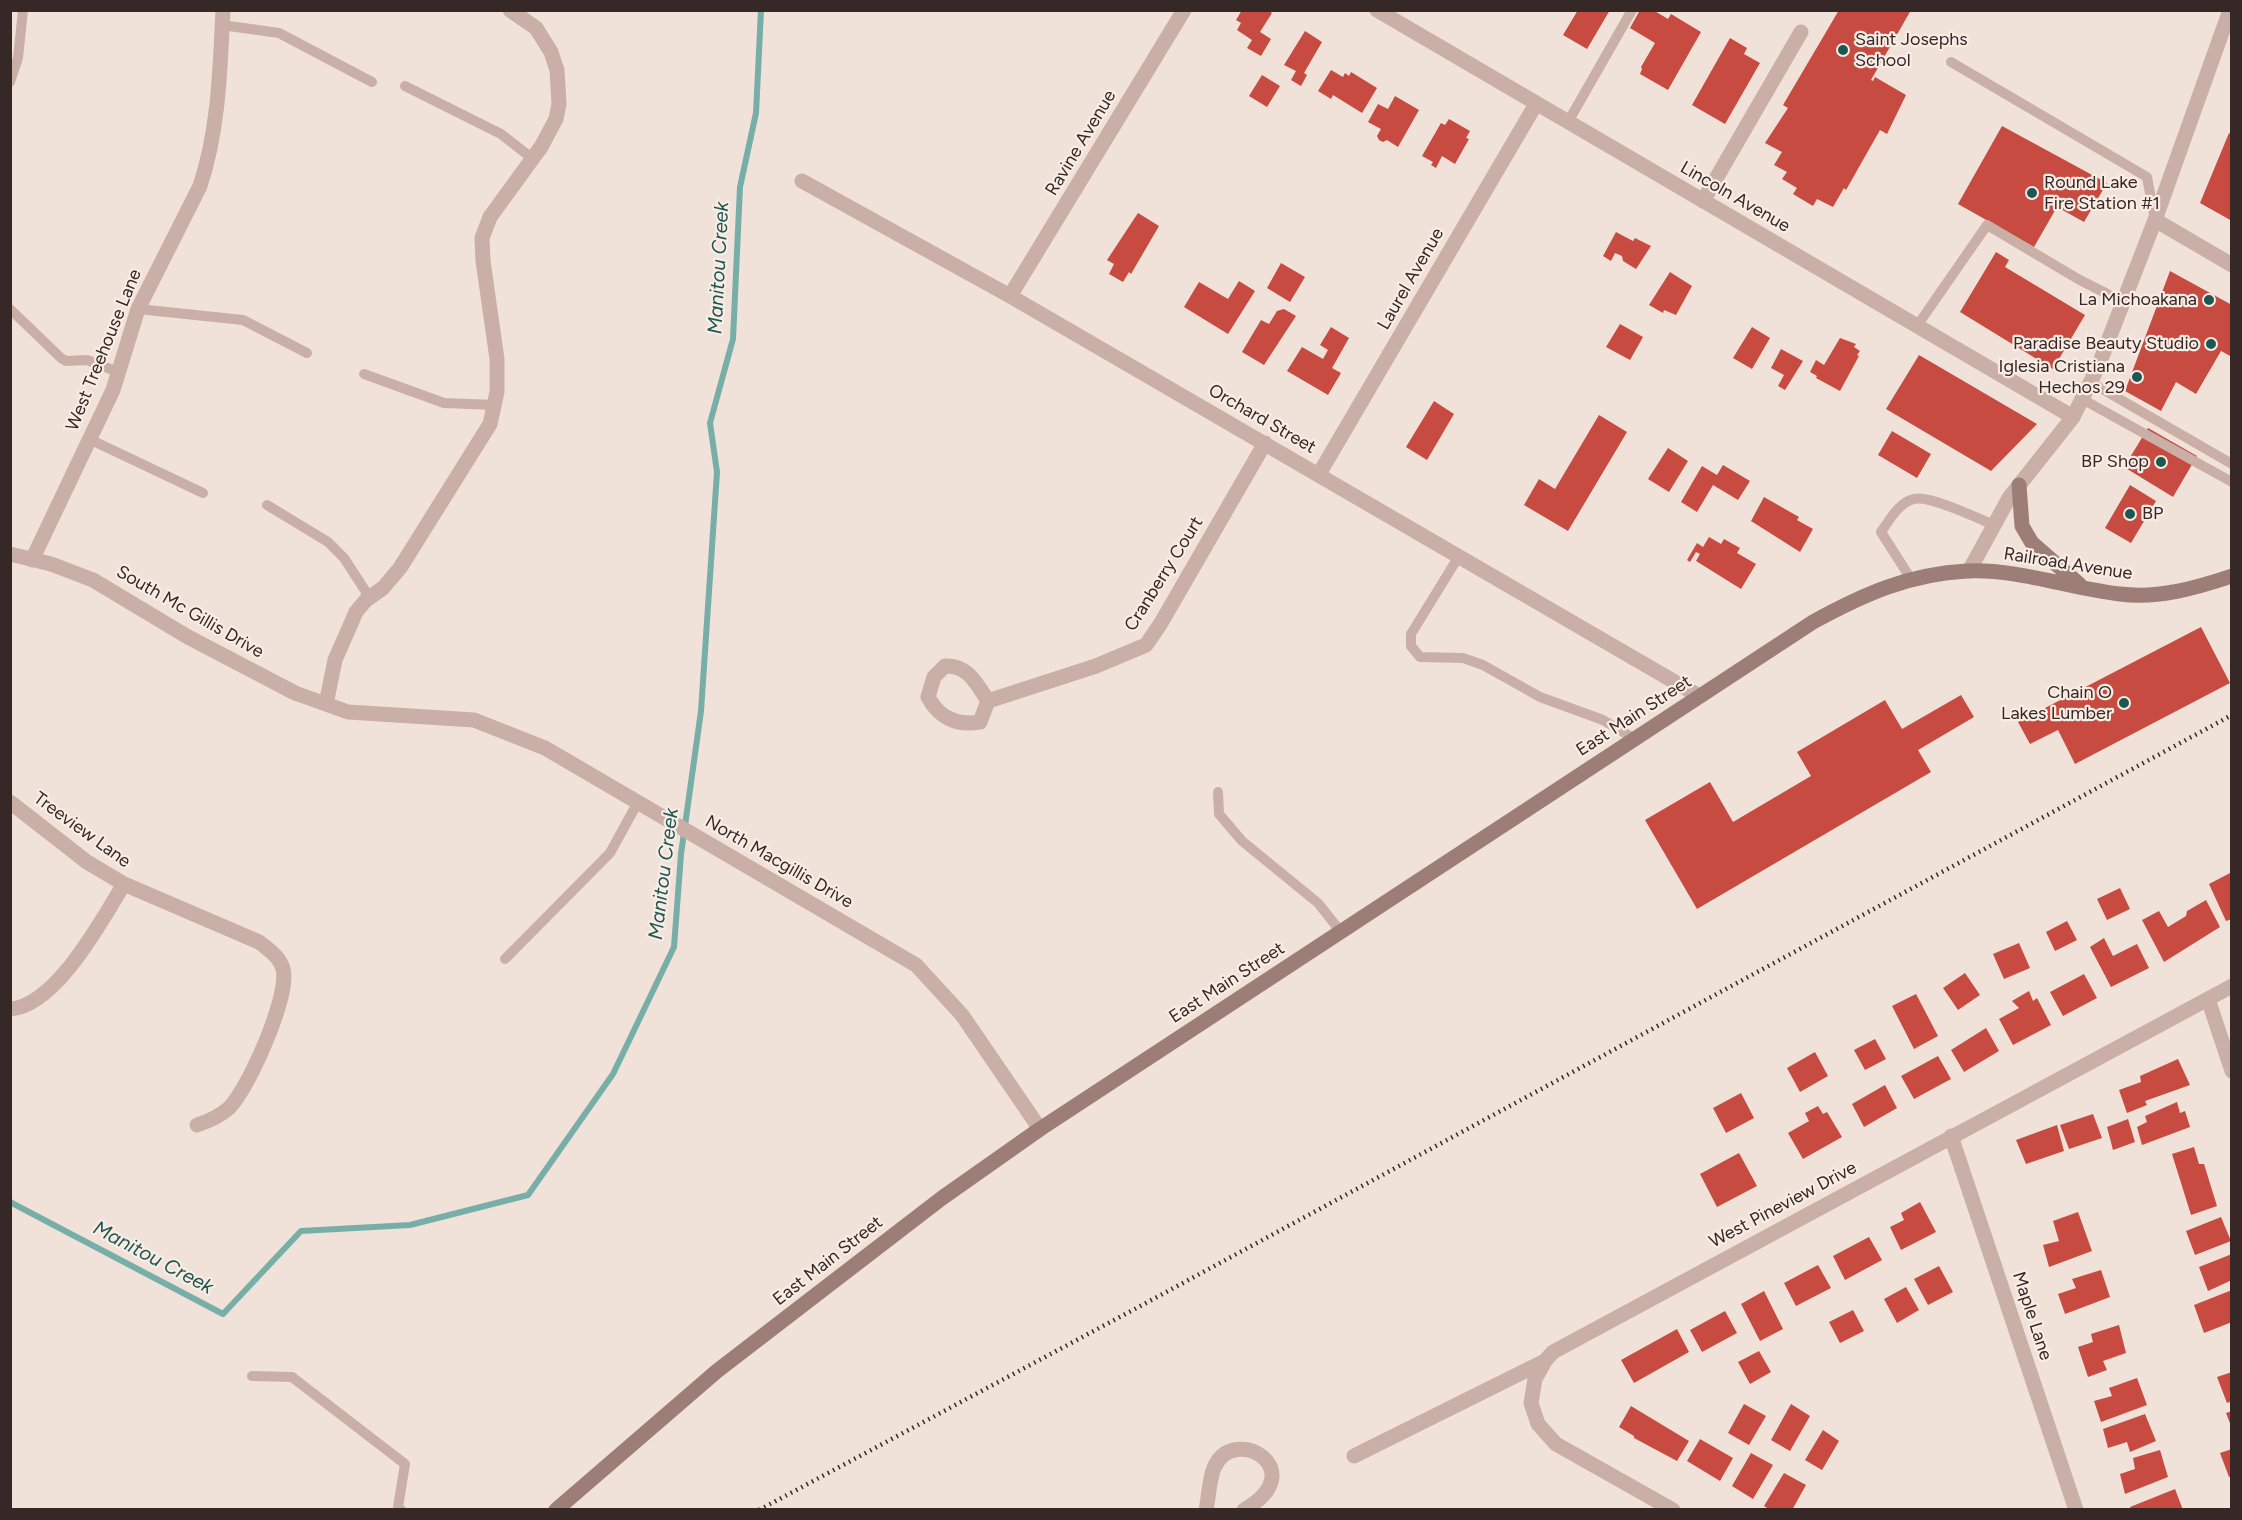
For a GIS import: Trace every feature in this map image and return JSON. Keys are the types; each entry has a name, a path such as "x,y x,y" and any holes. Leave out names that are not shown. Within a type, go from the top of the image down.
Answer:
{"main road":[{"path":"2019,485 2022,526 2032,543 2082,586"},
{"name":"Railroad Avenue","path":"1969,571 2023,574 2121,594 2150,594 2183,590 2232,576"},
{"name":"East Main Street","path":"556,1509 717,1371 942,1198 1040,1129 1813,622 1847,603 1885,587 1921,576 1969,571"}],"street":[{"path":"326,704 335,660 356,612 370,597 383,588 400,568 490,424 497,392 498,359 483,261 482,238 490,217 533,159 556,120 559,104 557,70 551,51 536,28 510,10"},
{"name":"Ravine Avenue","path":"1010,296 1184,10"},
{"name":"Lincoln Avenue","path":"1377,10 2073,417"},
{"path":"1969,571 2009,498 2073,417 2090,382 2155,220 2230,10"},
{"name":"West Treehouse Lane","path":"32,560 113,390 138,309 201,186 208,164 216,117 223,18"},
{"path":"1703,201 1801,32"},
{"name":"Laurel Avenue","path":"1319,474 1536,104"},
{"name":"Orchard Street","path":"802,181 1010,296 1699,696"},
{"path":"2155,220 2232,265"},
{"name":"Cranberry Court","path":"988,701 1096,666 1146,645 1265,443"},
{"name":"South Mc Gillis Drive","path":"10,554 93,580 188,637 295,693 326,704"},
{"name":"North Macgillis Drive","path":"326,704 348,711 474,720 545,748 916,965 962,1015 1040,1129"},
{"name":"Treeview Lane","path":"10,802 87,862 124,884 259,942 273,952 283,967 284,981 281,999 271,1029 245,1084 230,1107 213,1119 197,1125"},
{"path":"10,1009 21,1008 52,989 91,939 124,884"},
{"name":"West Pineview Drive","path":"1354,1456 1545,1361 1553,1352 2232,986"},
{"path":"2208,999 2232,1071"},
{"name":"Maple Lane","path":"1951,1136 2076,1509"},
{"path":"1545,1361 1535,1379 1531,1403 1538,1424 1556,1443 1673,1509"},
{"path":"1206,1509 1217,1462 1229,1452 1245,1449 1261,1455 1268,1462 1272,1478 1266,1494 1244,1509"}],"lane":[{"path":"10,82 18,58 23,10"},
{"path":"1568,122 1632,10"},
{"path":"223,18 279,33 372,82"},
{"path":"1951,62 2147,177 2155,220"},
{"path":"405,86 501,134 533,159"},
{"path":"1917,326 1987,225 2078,279 2123,302"},
{"path":"10,309 66,361 87,360 118,372"},
{"path":"138,309 243,320 307,353"},
{"path":"364,374 444,403 495,405"},
{"path":"2090,382 2232,464"},
{"path":"2082,399 2232,482"},
{"path":"89,439 204,493"},
{"path":"1911,579 1881,532 1899,508 1912,499 1926,499 1994,525"},
{"path":"267,504 328,542 344,558 370,597"},
{"path":"1459,556 1411,634 1411,646 1420,657 1463,658 1483,665 1540,697 1602,720 1635,739"},
{"path":"1218,792 1219,814 1242,842 1318,903 1341,932"},
{"path":"505,959 610,853 638,802"},
{"path":"252,1376 292,1377 405,1464 398,1507 401,1509"}],"building":[{"path":"1242,10 1267,10 1272,13 1260,32 1271,39 1261,56 1247,48 1252,40 1237,30 1241,23 1236,20"},
{"path":"1578,10 1610,10 1587,49 1563,35"},
{"path":"1640,10 1653,10 1668,19 1671,14 1701,32 1668,90 1640,74 1641,67 1655,43 1630,28"},
{"name":"Saint Josephs School","path":"1839,10 1911,10 1871,80 1873,81 1875,77 1906,95 1887,134 1880,130 1846,190 1844,188 1833,207 1817,199 1813,206 1793,194 1797,188 1782,179 1787,172 1774,165 1782,152 1765,143 1788,108 1783,105"},
{"path":"1305,31 1322,42 1304,73 1307,75 1301,86 1291,80 1296,71 1284,65"},
{"path":"1730,38 1747,48 1744,54 1760,63 1725,124 1692,105"},
{"path":"1331,70 1343,77 1345,73 1349,76 1351,72 1377,88 1362,113 1333,95 1331,99 1318,91"},
{"path":"1262,75 1280,86 1267,107 1249,96"},
{"path":"1395,96 1419,110 1398,147 1387,140 1383,142 1379,140 1377,136 1381,129 1368,122 1378,104 1388,109"},
{"path":"1449,119 1470,131 1466,138 1469,139 1455,164 1442,156 1436,168 1431,165 1433,162 1422,156 1441,123 1445,125"},
{"name":"Round Lake Fire Station #1","path":"2002,126 2107,183 2084,222 2057,207 2034,247 1958,204"},
{"path":"2229,133 2232,135 2232,221 2200,203"},
{"path":"1138,213 1159,226 1131,274 1129,272 1123,282 1109,274 1114,264 1107,260"},
{"path":"1616,232 1633,241 1635,238 1651,246 1636,269 1623,261 1622,256 1615,253 1611,261 1603,256"},
{"path":"1996,252 2009,260 2005,267 2085,315 2053,369 1960,312"},
{"path":"1281,263 1305,277 1290,302 1267,288"},
{"path":"2170,271 2232,305 2232,357 2221,351 2196,394 2176,382 2161,411 2125,391"},
{"path":"1670,272 1692,286 1676,315 1664,310 1663,313 1649,305"},
{"path":"1239,281 1255,291 1228,334 1184,307 1199,282 1228,299"},
{"path":"1284,309 1296,316 1264,365 1242,352 1261,320 1269,324 1277,311"},
{"path":"1620,324 1643,337 1630,360 1606,347"},
{"path":"1331,327 1349,338 1332,368 1341,373 1328,395 1287,371 1302,347 1323,359 1328,350 1320,345"},
{"path":"1752,327 1770,338 1752,369 1733,358"},
{"path":"1840,338 1856,344 1854,347 1860,351 1840,391 1816,378 1817,376 1810,372 1816,360 1824,365"},
{"path":"1781,349 1803,361 1785,390 1778,386 1784,375 1771,368"},
{"path":"1919,355 2037,424 1991,471 1886,409"},
{"path":"1434,401 1454,414 1427,460 1406,447"},
{"path":"1599,415 1627,432 1568,531 1524,505 1539,479 1555,489"},
{"name":"BP Shop","path":"2148,428 2197,456 2173,497 2124,467"},
{"path":"1892,431 1931,454 1917,478 1878,455"},
{"path":"1668,448 1688,461 1669,492 1648,479"},
{"path":"1723,465 1750,481 1738,500 1713,485 1697,512 1681,502 1702,466 1717,475"},
{"name":"BP","path":"2130,485 2156,501 2131,543 2105,528"},
{"path":"1764,497 1799,517 1797,520 1813,529 1800,552 1751,521"},
{"path":"1709,537 1721,544 1724,539 1740,548 1737,553 1756,564 1741,589 1696,561 1700,554 1696,552 1690,562 1687,560 1697,543 1703,547"},
{"name":"Chain O Lakes Lumber","path":"2201,627 2230,683 2075,764 2058,730 2030,744 2018,722"},
{"path":"1961,695 1974,717 1918,750 1931,772 1697,909 1645,820 1710,782 1733,822 1811,776 1797,752 1885,700 1902,729"},
{"path":"2232,872 2232,919 2226,921 2209,884"},
{"path":"2120,888 2130,909 2107,920 2097,899"},
{"path":"2206,900 2220,927 2164,962 2142,920 2159,911 2168,927 2186,916 2187,911"},
{"path":"2067,921 2077,940 2055,951 2046,932"},
{"path":"2104,938 2113,956 2137,944 2149,968 2111,987 2090,947"},
{"path":"2019,943 2030,968 2004,979 1993,954"},
{"path":"1965,973 1980,995 1958,1010 1943,988"},
{"path":"2084,974 2097,998 2063,1016 2050,992"},
{"path":"2029,991 2033,1001 2037,998 2051,1025 2013,1045 1999,1019 2019,1008 2012,1001"},
{"path":"1916,994 1938,1036 1914,1049 1892,1006"},
{"path":"1986,1028 1999,1051 1964,1072 1951,1050"},
{"path":"1875,1039 1886,1059 1865,1070 1854,1050"},
{"path":"1815,1052 1828,1076 1800,1092 1787,1068"},
{"path":"1938,1056 1951,1079 1914,1099 1901,1076"},
{"path":"2178,1059 2190,1085 2145,1101 2147,1105 2127,1113 2119,1090 2141,1082 2140,1076"},
{"path":"1885,1085 1897,1108 1864,1127 1852,1104"},
{"path":"1741,1093 1754,1118 1726,1133 1713,1108"},
{"path":"2177,1102 2180,1113 2185,1111 2190,1127 2142,1145 2137,1127 2147,1122 2145,1116"},
{"path":"1818,1106 1823,1114 1827,1112 1842,1137 1803,1159 1788,1133 1809,1121 1805,1113"},
{"path":"2093,1114 2102,1138 2069,1149 2060,1125"},
{"path":"2128,1119 2135,1142 2113,1150 2107,1127"},
{"path":"2057,1125 2064,1151 2026,1164 2016,1140"},
{"path":"2194,1147 2199,1164 2204,1164 2217,1206 2191,1215 2172,1154"},
{"path":"1739,1153 1757,1186 1717,1207 1700,1174"},
{"path":"1920,1202 1936,1232 1901,1250 1890,1227 1904,1220 1901,1213"},
{"path":"2078,1212 2092,1251 2049,1267 2043,1245 2059,1241 2053,1221"},
{"path":"2221,1217 2231,1241 2195,1255 2186,1231"},
{"path":"1869,1237 1882,1260 1845,1280 1833,1256"},
{"path":"2232,1254 2232,1280 2208,1291 2199,1267"},
{"path":"1818,1265 1831,1288 1796,1306 1784,1283"},
{"path":"1939,1266 1953,1292 1928,1305 1914,1279"},
{"path":"2101,1270 2110,1297 2065,1314 2058,1294 2076,1288 2072,1279"},
{"path":"1906,1287 1919,1310 1897,1323 1884,1299"},
{"path":"2232,1290 2232,1322 2204,1333 2194,1305"},
{"path":"1764,1291 1783,1329 1760,1341 1741,1304"},
{"path":"1853,1310 1864,1331 1840,1343 1829,1322"},
{"path":"1725,1311 1737,1333 1702,1352 1690,1330"},
{"path":"2119,1325 2126,1353 2103,1361 2107,1370 2088,1377 2078,1347 2093,1342 2091,1334"},
{"path":"1677,1329 1689,1352 1634,1383 1621,1360"},
{"path":"1759,1351 1771,1372 1750,1384 1738,1362"},
{"path":"2232,1372 2232,1401 2227,1403 2217,1377"},
{"path":"2137,1378 2147,1405 2101,1422 2094,1401 2112,1396 2109,1388"},
{"path":"1744,1404 1766,1416 1749,1445 1728,1433"},
{"path":"1791,1404 1810,1416 1790,1451 1771,1440"},
{"path":"1631,1406 1689,1441 1677,1461 1634,1438 1619,1427"},
{"path":"2232,1411 2232,1426 2231,1426 2226,1413"},
{"path":"2145,1414 2156,1441 2130,1452 2127,1442 2108,1448 2103,1429"},
{"path":"1823,1430 1839,1441 1822,1470 1805,1460"},
{"path":"1700,1439 1733,1458 1720,1481 1687,1461"},
{"path":"2232,1449 2232,1476 2229,1477 2220,1453"},
{"path":"2160,1450 2168,1477 2125,1494 2120,1474 2135,1469 2133,1458"},
{"path":"1751,1453 1773,1465 1753,1499 1732,1486"},
{"path":"1784,1473 1806,1485 1792,1510 1770,1510 1764,1506"},
{"path":"2175,1489 2183,1510 2131,1510 2130,1507"}],"waterway":[{"name":"Manitou Creek","path":"10,1202 223,1314 301,1231 410,1225 528,1195 613,1074 674,947 681,854 701,711 717,472 710,423 733,339 740,187 756,113 761,10"}],"railway":[{"path":"759,1510 2232,715"}],"place":[{"name":"Saint Josephs School","path":"1843,50"},
{"name":"Round Lake Fire Station #1","path":"2032,193"},
{"name":"La Michoakana","path":"2209,300"},
{"name":"Paradise Beauty Studio","path":"2211,344"},
{"name":"Iglesia Cristiana Hechos 29","path":"2137,377"},
{"name":"BP Shop","path":"2161,462"},
{"name":"BP","path":"2130,514"},
{"name":"Chain O Lakes Lumber","path":"2124,703"}]}
